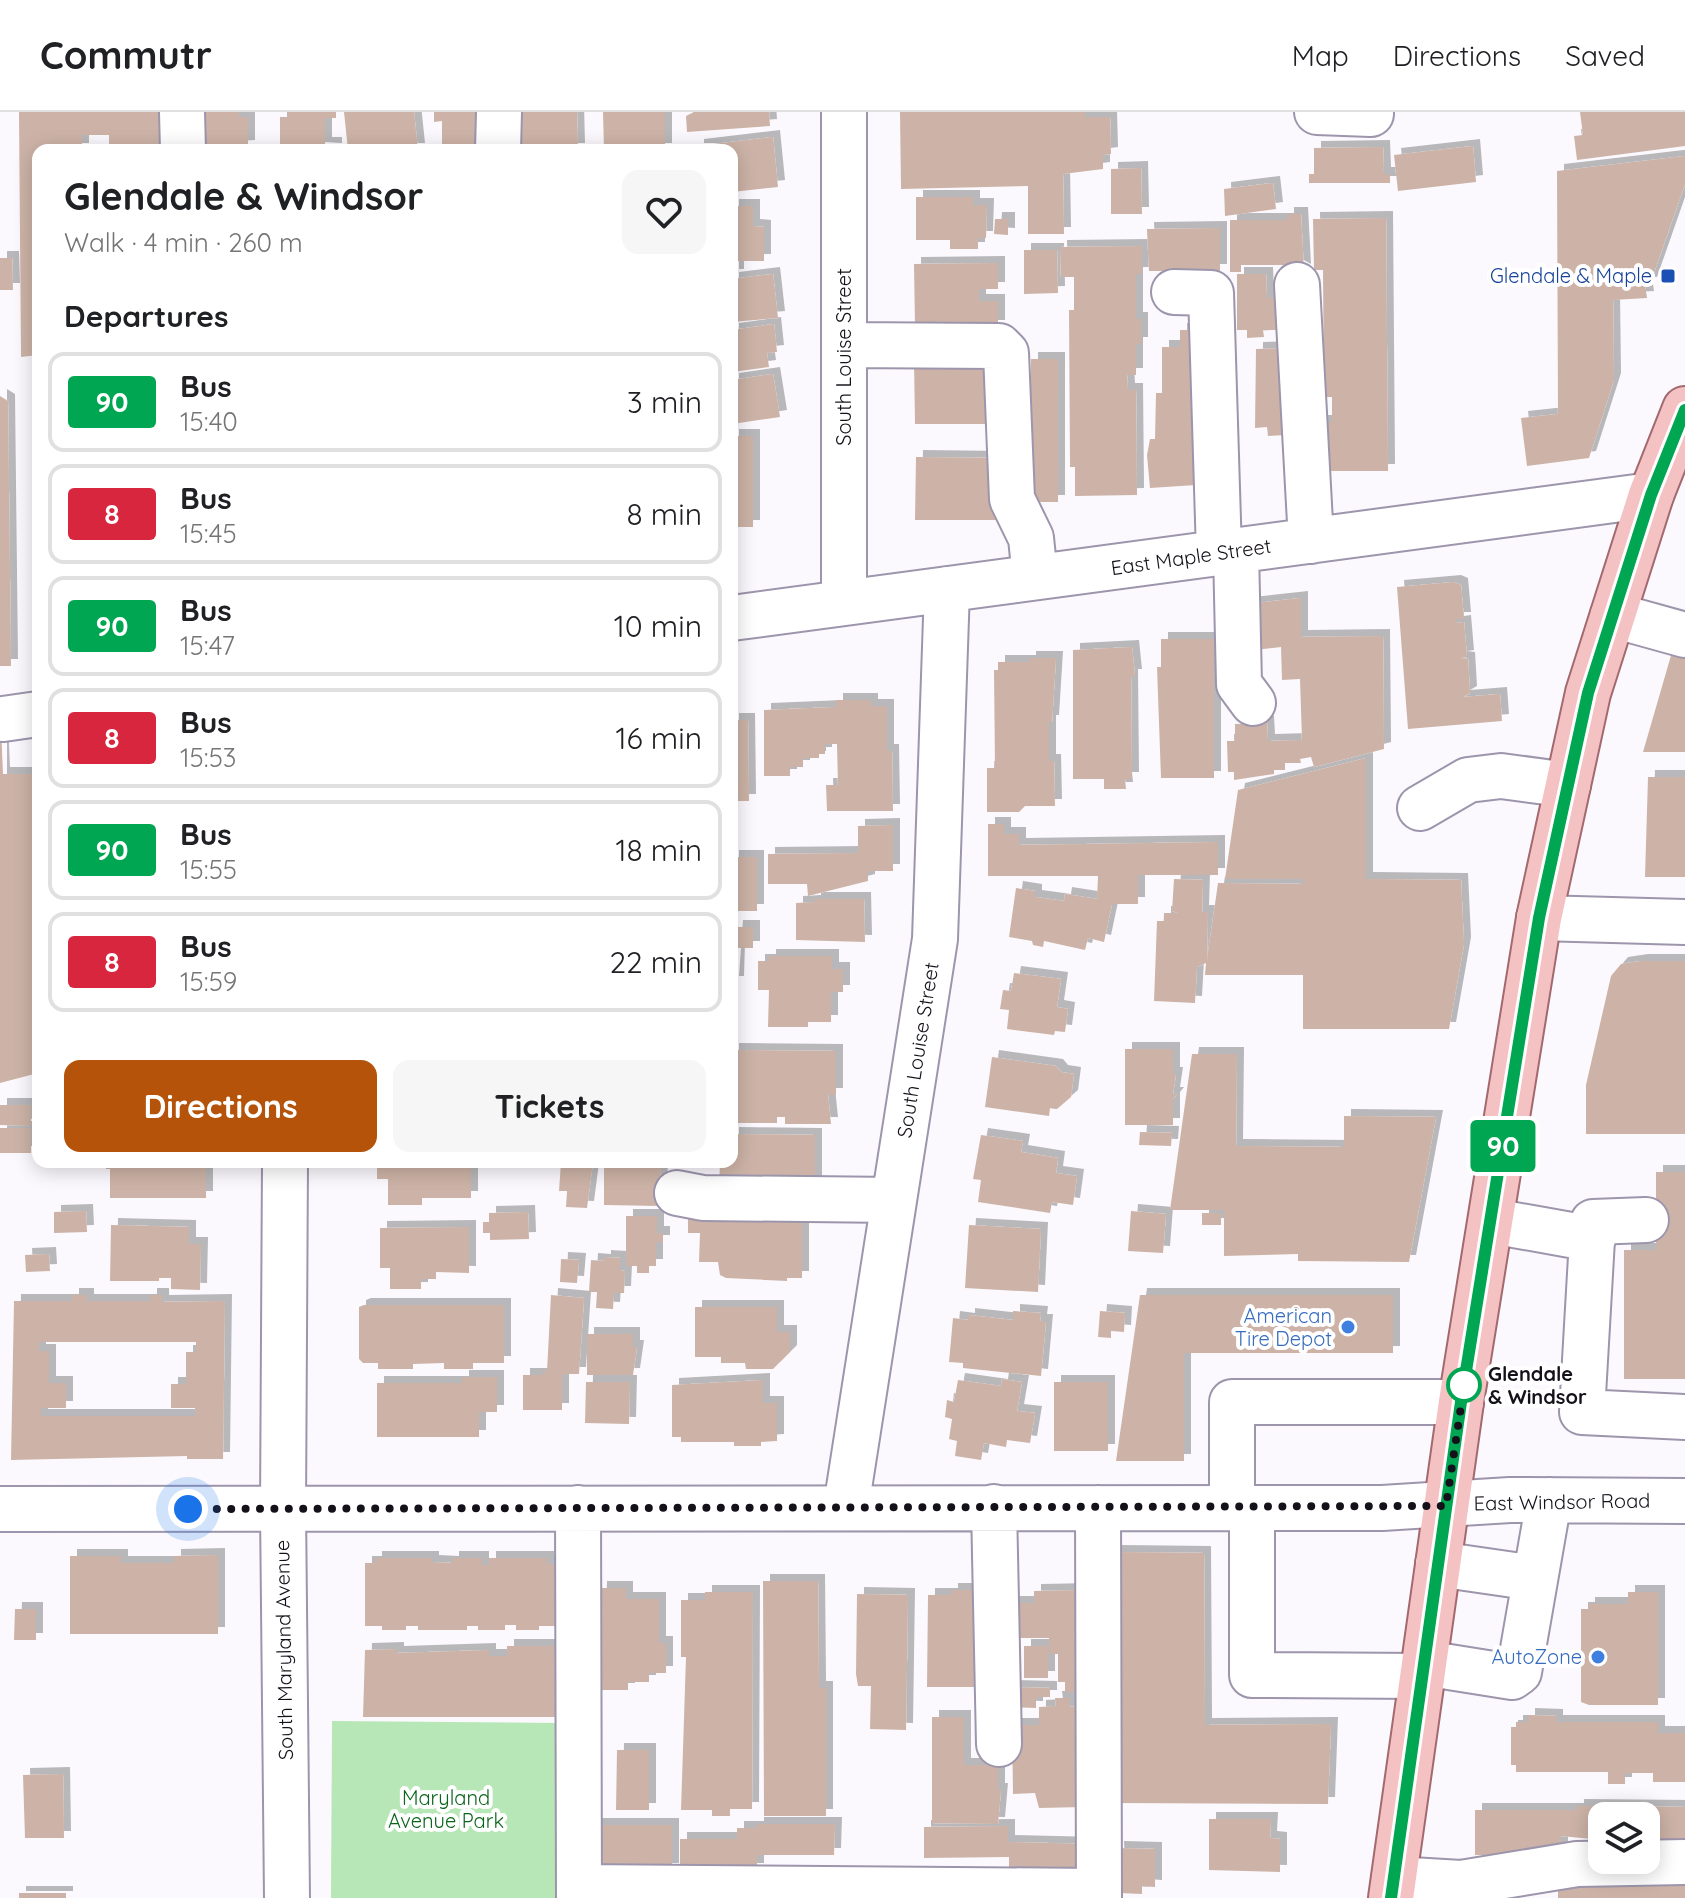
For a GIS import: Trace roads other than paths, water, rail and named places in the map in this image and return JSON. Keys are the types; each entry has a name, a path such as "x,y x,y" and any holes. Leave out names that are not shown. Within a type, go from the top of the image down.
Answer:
{"main road":[{"path":"1392,1889 1461,1402 1539,918 1588,693 1613,615 1665,479 1685,409"}],"street":[{"path":"182,112 183,144"},
{"path":"498,144 499,112"},
{"name":"South Louise Street","path":"844,112 844,603"},
{"path":"1317,112 1371,114"},
{"path":"1297,285 1311,541"},
{"path":"1174,292 1211,293 1227,552 1239,684 1253,703"},
{"path":"844,345 959,344 999,346 1006,353 1012,499 1031,538 1035,577"},
{"name":"East Maple Street","path":"738,617 1311,541 1665,479"},
{"name":"South Louise Street","path":"846,1507 935,939 947,589"},
{"path":"1613,615 1685,635"},
{"path":"1420,808 1468,780 1501,776 1568,785"},
{"path":"1539,918 1685,922"},
{"name":"South Maryland Avenue","path":"285,1168 283,1509 287,1898"},
{"path":"677,1193 703,1198 894,1200"},
{"path":"1646,1220 1593,1222 1582,1412 1685,1417"},
{"path":"1492,1221 1593,1239"},
{"path":"1461,1402 1232,1402 1252,1675 1423,1670 1516,1675 1549,1500"},
{"name":"East Windsor Road","path":"0,1509 1242,1508 1446,1506 1549,1500 1685,1501"},
{"path":"994,1507 999,1744"},
{"path":"578,1508 579,1892 1099,1894 1098,1508"},
{"path":"1438,1564 1535,1578"},
{"path":"1392,1889 1461,1883 1577,1864 1685,1862"}],"place":[{"name":"Glendale & Maple","path":"1668,276"},
{"name":"American Tire Depot","path":"1348,1327"},
{"name":"Glendale & Windsor","path":"1464,1385"},
{"name":"AutoZone","path":"1598,1657"}],"park label":[{"name":"Maryland Avenue Park","path":"446,1810"}]}
